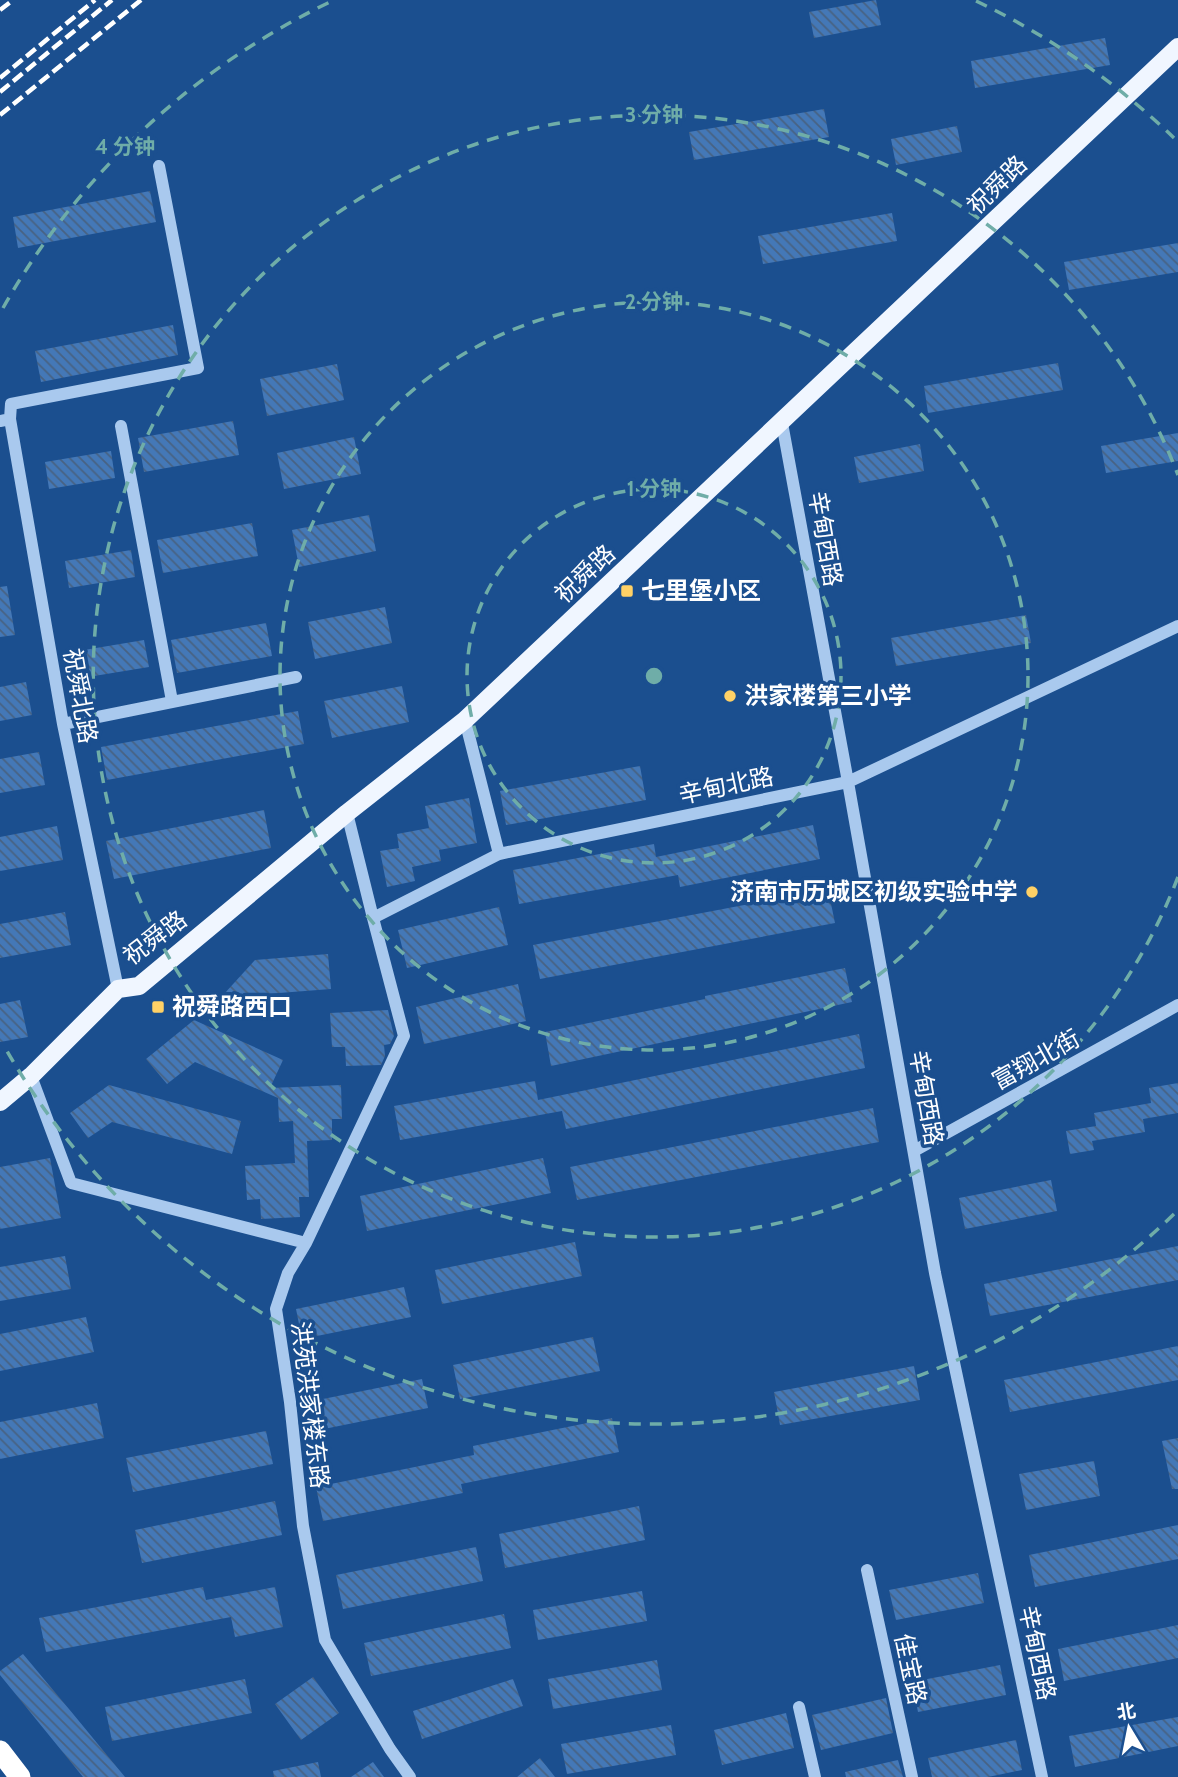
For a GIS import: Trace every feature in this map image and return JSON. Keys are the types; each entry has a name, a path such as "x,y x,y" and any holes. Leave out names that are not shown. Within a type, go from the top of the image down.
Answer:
{"highway":[{"path":"0,1751 20,1777"},
{"path":"0,1762 12,1777"}],"main road":[{"name":"祝舜路","path":"0,1102 31,1076 118,989 139,986 347,813 465,720 1178,47"}],"street":[{"path":"5,420 11,404 198,368 159,166"},
{"name":"祝舜北路","path":"5,420 63,724 118,989"},
{"name":"辛甸西路","path":"782,423 934,1273 1042,1777"},
{"path":"121,426 172,701"},
{"name":"辛甸北路","path":"373,918 499,854 848,782 1178,626"},
{"path":"63,724 296,677"},
{"path":"465,720 499,854"},
{"path":"347,813 373,918"},
{"name":"洪苑洪家楼东路","path":"373,918 404,1036 306,1243 288,1273 276,1309 290,1402 303,1526 325,1640 390,1749 410,1777"},
{"name":"富翔北街","path":"914,1151 1178,1005"},
{"path":"31,1076 71,1183 306,1243"},
{"name":"佳宝路","path":"867,1570 912,1777"},
{"path":"799,1707 816,1777"}],"building":[{"path":"876,0 881,25 814,38 809,12"},
{"path":"1105,38 1110,65 975,88 971,61"},
{"path":"824,109 829,137 694,160 689,132"},
{"path":"957,126 962,152 896,165 891,139"},
{"path":"150,191 156,222 18,248 13,217"},
{"path":"892,213 897,241 763,264 758,236"},
{"path":"1178,243 1178,272 1069,290 1064,262"},
{"path":"173,325 178,355 41,382 35,351"},
{"path":"1058,363 1063,390 928,413 924,386"},
{"path":"337,364 344,400 267,416 260,379"},
{"path":"233,421 239,455 144,472 138,438"},
{"path":"1178,433 1178,461 1106,473 1101,446"},
{"path":"354,437 361,474 284,489 277,453"},
{"path":"920,444 924,471 859,483 854,457"},
{"path":"111,451 115,478 49,489 45,462"},
{"path":"369,515 376,551 299,567 292,530"},
{"path":"252,523 258,556 163,573 157,540"},
{"path":"131,550 135,577 69,588 65,561"},
{"path":"7,586 15,635 0,637 0,587"},
{"path":"385,607 392,643 315,659 308,622"},
{"path":"1026,615 1031,643 896,666 891,638"},
{"path":"266,623 272,656 177,673 171,640"},
{"path":"144,640 149,667 82,678 78,651"},
{"path":"26,682 32,715 0,721 0,687"},
{"path":"402,686 409,722 332,738 324,701"},
{"path":"298,711 304,744 107,780 101,747"},
{"path":"39,752 45,785 0,793 0,759"},
{"path":"640,766 646,800 506,825 500,791"},
{"path":"469,798 477,843 439,850 441,861 412,867 415,881 387,887 380,851 399,848 397,834 429,828 425,806"},
{"path":"264,810 271,848 114,879 106,841"},
{"path":"813,825 820,859 680,887 678,875 519,904 513,870 654,844 656,857"},
{"path":"57,826 63,860 0,871 0,837"},
{"path":"828,889 835,923 540,979 533,945"},
{"path":"499,907 508,945 407,968 398,930"},
{"path":"65,912 71,945 0,958 0,924"},
{"path":"328,954 331,989 266,994 247,1015 224,994 255,960"},
{"path":"845,968 852,1002 551,1066 545,1032"},
{"path":"518,984 526,1021 424,1044 416,1007"},
{"path":"20,1000 28,1037 0,1042 0,1004"},
{"path":"388,1010 394,1036 390,1044 384,1045 385,1056 381,1065 346,1066 345,1047 332,1047 330,1013"},
{"path":"194,1020 283,1060 270,1088 341,1085 342,1119 332,1119 332,1140 307,1141 309,1197 299,1197 300,1217 261,1219 260,1199 247,1200 245,1166 295,1163 293,1121 279,1122 278,1098 195,1062 167,1084 146,1059"},
{"path":"859,1034 865,1068 566,1129 562,1111 400,1140 394,1106 535,1081 538,1100"},
{"path":"1178,1083 1178,1113 1143,1119 1145,1132 1092,1141 1094,1150 1070,1154 1066,1131 1096,1126 1094,1113 1151,1103 1149,1088"},
{"path":"109,1085 241,1121 232,1154 112,1122 88,1138 70,1113"},
{"path":"873,1108 879,1142 577,1200 570,1167"},
{"path":"50,1158 61,1218 0,1229 0,1167"},
{"path":"543,1158 551,1193 367,1231 360,1196"},
{"path":"1051,1180 1057,1211 965,1229 959,1198"},
{"path":"575,1242 582,1276 442,1304 435,1270"},
{"path":"1178,1246 1178,1280 990,1316 984,1284"},
{"path":"65,1256 71,1289 0,1301 0,1267"},
{"path":"404,1287 411,1317 302,1339 296,1309"},
{"path":"86,1317 94,1352 0,1371 0,1334"},
{"path":"593,1337 600,1371 460,1399 453,1365"},
{"path":"1178,1346 1178,1380 1010,1412 1004,1380"},
{"path":"914,1366 920,1400 780,1425 774,1392"},
{"path":"422,1379 428,1408 319,1430 313,1401"},
{"path":"97,1403 104,1438 0,1459 0,1422"},
{"path":"612,1418 619,1452 461,1484 463,1493 323,1521 316,1487 474,1455 473,1446"},
{"path":"266,1431 273,1464 133,1492 126,1458"},
{"path":"1178,1438 1178,1489 1172,1489 1162,1441"},
{"path":"1094,1461 1100,1496 1026,1510 1019,1474"},
{"path":"275,1501 282,1535 142,1563 135,1530"},
{"path":"639,1506 645,1540 505,1568 499,1534"},
{"path":"1178,1525 1178,1559 1035,1587 1029,1555"},
{"path":"476,1547 483,1581 343,1609 336,1575"},
{"path":"978,1573 984,1603 896,1620 889,1590"},
{"path":"203,1587 206,1600 275,1587 283,1627 235,1637 231,1617 46,1652 39,1618"},
{"path":"642,1591 647,1621 538,1640 533,1610"},
{"path":"504,1614 511,1648 371,1676 364,1643"},
{"path":"1178,1625 1178,1658 1064,1681 1058,1649"},
{"path":"23,1654 125,1777 83,1777 0,1675 0,1671"},
{"path":"657,1660 662,1690 553,1709 548,1679"},
{"path":"1000,1665 1006,1695 918,1712 912,1682"},
{"path":"313,1677 339,1713 301,1740 275,1704"},
{"path":"245,1679 252,1713 112,1741 105,1707"},
{"path":"513,1679 523,1706 422,1739 413,1711"},
{"path":"886,1698 893,1733 821,1750 812,1715"},
{"path":"786,1713 794,1748 722,1765 714,1730"},
{"path":"1178,1717 1178,1746 1075,1767 1069,1736"},
{"path":"671,1725 676,1755 567,1774 561,1744"},
{"path":"1016,1740 1022,1770 988,1777 932,1777 928,1758"},
{"path":"540,1758 555,1777 517,1777"},
{"path":"898,1760 903,1777 846,1777 845,1772"},
{"path":"318,1762 321,1777 274,1777 273,1771"},
{"path":"373,1762 384,1777 351,1777"}],"railway":[{"path":"0,10 13,0"},
{"path":"0,78 95,0"},
{"path":"0,92 112,0"},
{"path":"0,115 141,0"}],"place":[{"name":"七里堡小区","path":"627,591"},
{"name":"洪家楼第三小学","path":"730,696"},
{"name":"济南市历城区初级实验中学","path":"1032,892"},
{"name":"祝舜路西口","path":"158,1007"}]}
